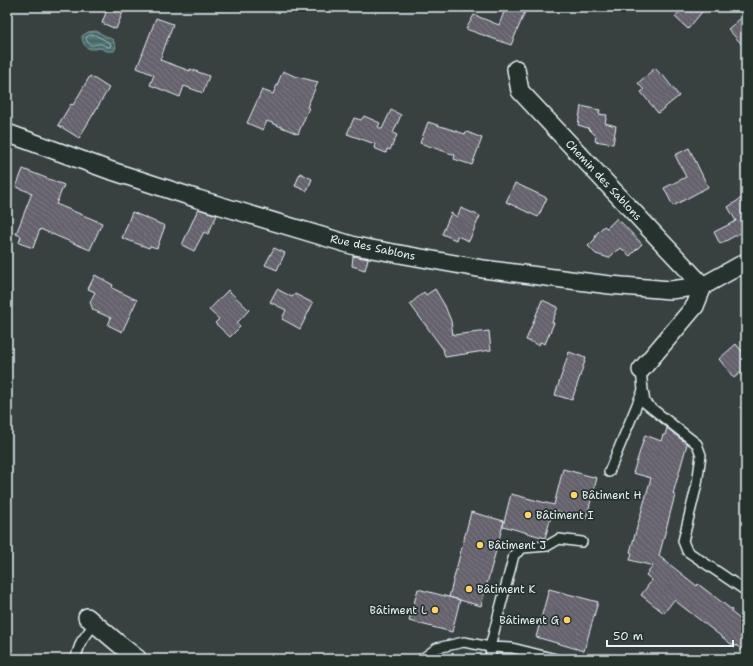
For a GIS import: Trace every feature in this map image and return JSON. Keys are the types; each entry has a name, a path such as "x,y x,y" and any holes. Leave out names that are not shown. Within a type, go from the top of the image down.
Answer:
{"street":[{"name":"Chemin des Sablons","path":"516,69 520,91 703,286"},
{"name":"Rue des Sablons","path":"7,133 109,170 190,197 355,246 483,269 610,285 670,290 703,286 746,262"},
{"path":"640,370 695,306 703,286"},
{"path":"91,620 138,659"}],"lane":[{"path":"640,370 645,403 696,444 701,455 697,484 683,541 687,551 746,591"},
{"path":"609,472 643,390"},
{"path":"492,659 490,647 514,555 523,548 547,546 559,539 582,542"},
{"path":"75,659 91,620"},
{"path":"422,659 437,648 464,642 490,647 512,648 556,659"}],"water":[{"path":"96,31 113,40 116,47 114,51 107,51 100,48 90,49 85,46 82,36 88,32"}],"building":[{"path":"108,7 125,7 116,29 102,23"},
{"path":"506,7 527,7 511,45 466,29 474,15 499,25"},
{"path":"683,7 706,7 688,29 675,17"},
{"path":"746,14 746,49 728,29"},
{"path":"156,18 173,24 160,60 209,76 203,93 184,86 180,97 150,85 154,75 137,68"},
{"path":"655,68 661,75 662,74 679,96 658,113 641,92 644,90 638,83"},
{"path":"283,71 294,76 318,82 307,107 309,108 298,134 267,121 263,130 247,123 262,90 273,94"},
{"path":"90,76 109,88 79,138 58,125 71,104 73,105"},
{"path":"581,106 600,110 599,114 607,115 605,123 616,126 613,144 595,141 596,136 588,128 578,125"},
{"path":"391,110 401,115 393,133 397,135 390,150 387,149 386,153 374,148 375,144 347,134 354,118 361,120 364,116 380,123 378,127 382,129"},
{"path":"428,122 465,134 467,132 482,138 472,165 454,159 455,155 420,143"},
{"path":"689,148 708,187 673,206 664,188 686,177 675,155"},
{"path":"23,169 64,185 56,204 102,223 90,250 40,229 33,248 19,243 21,236 16,234 32,193 16,187"},
{"path":"300,173 312,179 307,191 295,186"},
{"path":"515,183 547,198 538,217 506,202"},
{"path":"746,195 746,240 742,232 720,244 714,232 736,221 728,207"},
{"path":"461,208 480,216 469,241 457,236 456,240 442,234 451,213 457,217"},
{"path":"198,209 217,215 208,234 204,232 194,251 182,245"},
{"path":"132,212 165,226 157,248 150,246 149,248 122,238"},
{"path":"617,218 642,244 630,256 621,248 609,258 596,254 588,246 595,239 596,234 604,226 607,228"},
{"path":"274,248 285,253 277,270 265,265"},
{"path":"353,256 368,259 365,270 352,266"},
{"path":"95,275 113,285 112,288 137,300 122,332 108,325 111,318 93,310 90,302 95,292 88,289"},
{"path":"277,289 292,297 295,294 313,303 300,329 282,319 286,310 270,302"},
{"path":"435,289 445,306 451,321 453,335 489,331 491,350 445,357 443,349 410,304 424,292 426,295"},
{"path":"228,290 249,310 237,323 240,327 230,337 215,323 219,319 209,310"},
{"path":"542,300 558,307 552,322 554,323 545,344 540,342 539,345 526,340"},
{"path":"736,344 746,356 746,368 734,378 719,359"},
{"path":"569,352 586,358 572,400 555,395"},
{"path":"667,428 687,444 673,494 675,495 659,556 697,586 698,584 732,610 731,612 746,624 746,653 736,645 735,647 674,600 664,613 641,595 652,580 646,575 653,566 630,560 632,553 630,552 651,478 633,473 645,435 661,441"},
{"path":"563,469 597,478 586,519 553,510 545,538 503,526 511,494 554,505"},
{"path":"471,512 504,521 481,606 449,597"},
{"name":"Bâtiment L","path":"418,589 460,600 452,632 409,621"},
{"name":"Bâtiment G","path":"549,589 598,602 584,651 536,637"}],"place":[{"name":"Bâtiment H","path":"574,495"},
{"name":"Bâtiment I","path":"528,515"},
{"name":"Bâtiment J","path":"480,545"},
{"name":"Bâtiment K","path":"469,589"},
{"name":"Bâtiment L","path":"435,610"},
{"name":"Bâtiment G","path":"567,620"}]}
